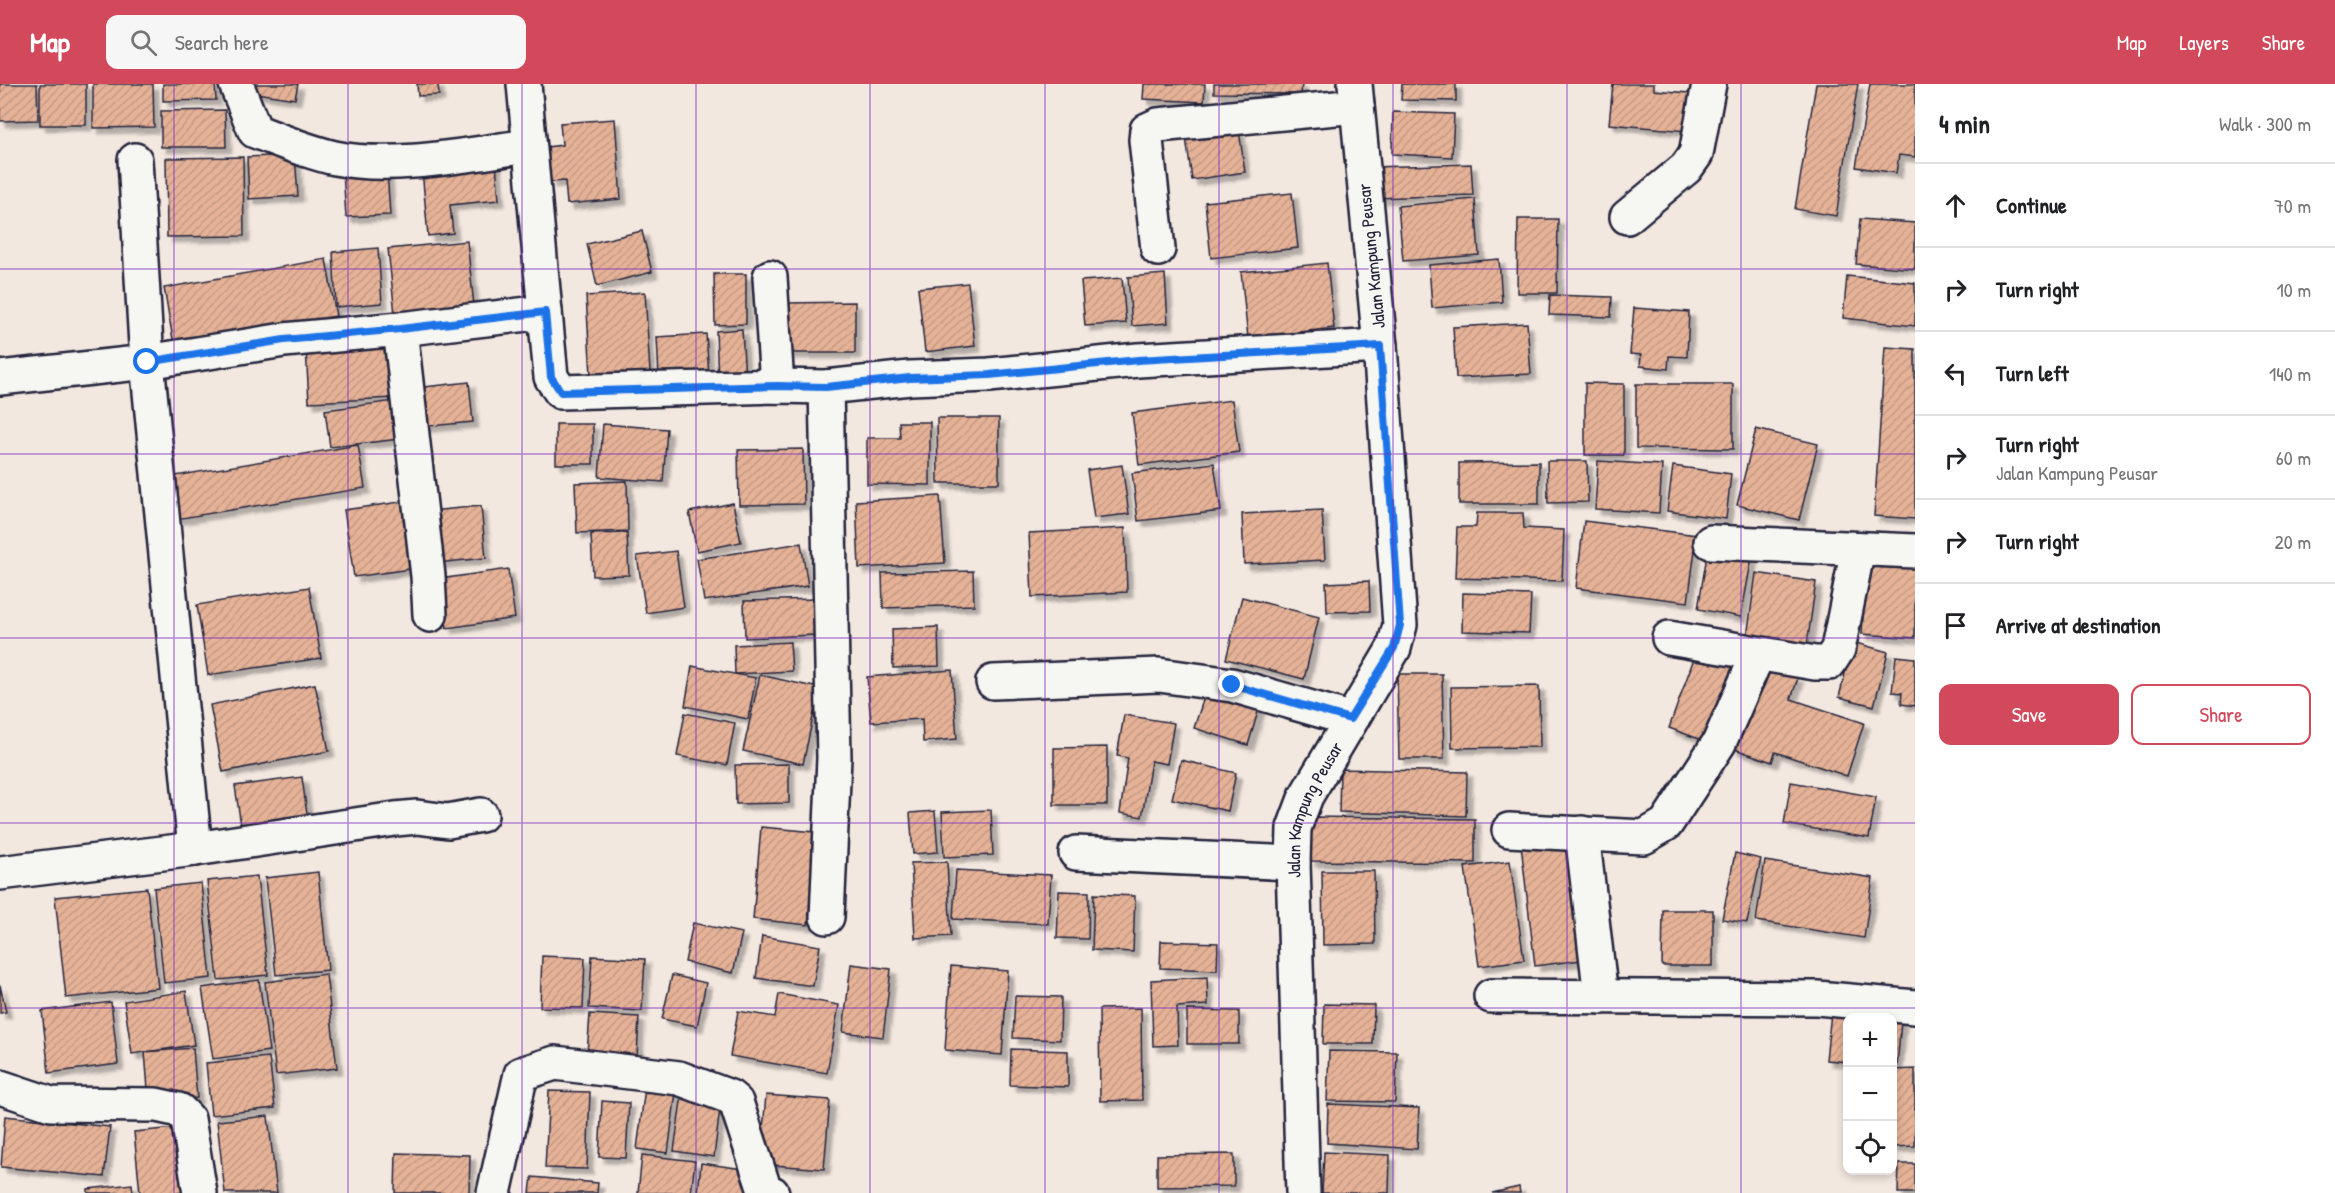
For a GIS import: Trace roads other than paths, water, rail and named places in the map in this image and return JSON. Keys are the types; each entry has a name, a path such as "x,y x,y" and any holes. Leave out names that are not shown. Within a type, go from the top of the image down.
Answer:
{"street":[{"path":"236,84 255,131 297,147 336,158 401,163 529,146"},
{"path":"524,84 551,377 561,392 777,386 826,387 910,378 989,375 1138,360 1380,346"},
{"path":"1627,217 1686,168 1696,154 1709,84"},
{"path":"1158,249 1146,140 1147,130 1158,125 1356,95"},
{"name":"Jalan Kampung Peusar","path":"1303,1193 1293,863 1294,828 1306,796 1394,648 1400,625 1380,346 1356,95"},
{"path":"135,160 147,362 195,849"},
{"path":"770,277 777,386"},
{"path":"0,378 147,362 284,340 545,312"},
{"path":"400,329 428,576 430,615"},
{"path":"826,387 834,758 827,918"},
{"path":"1711,542 1915,552"},
{"path":"1669,638 1815,663 1829,663 1838,649 1858,549"},
{"path":"1509,830 1644,837 1666,824 1719,743 1758,654"},
{"path":"993,682 1160,675 1232,685 1350,719"},
{"path":"0,873 195,849 395,819 417,817 448,821 481,815"},
{"path":"1582,834 1601,997"},
{"path":"1076,853 1293,863"},
{"path":"1491,996 1817,998 1915,1007"},
{"path":"494,1193 521,1074 555,1063 679,1078 730,1097 736,1102 765,1191 772,1193"},
{"path":"0,1087 51,1104 156,1105 178,1110 188,1119 200,1193"}]}
